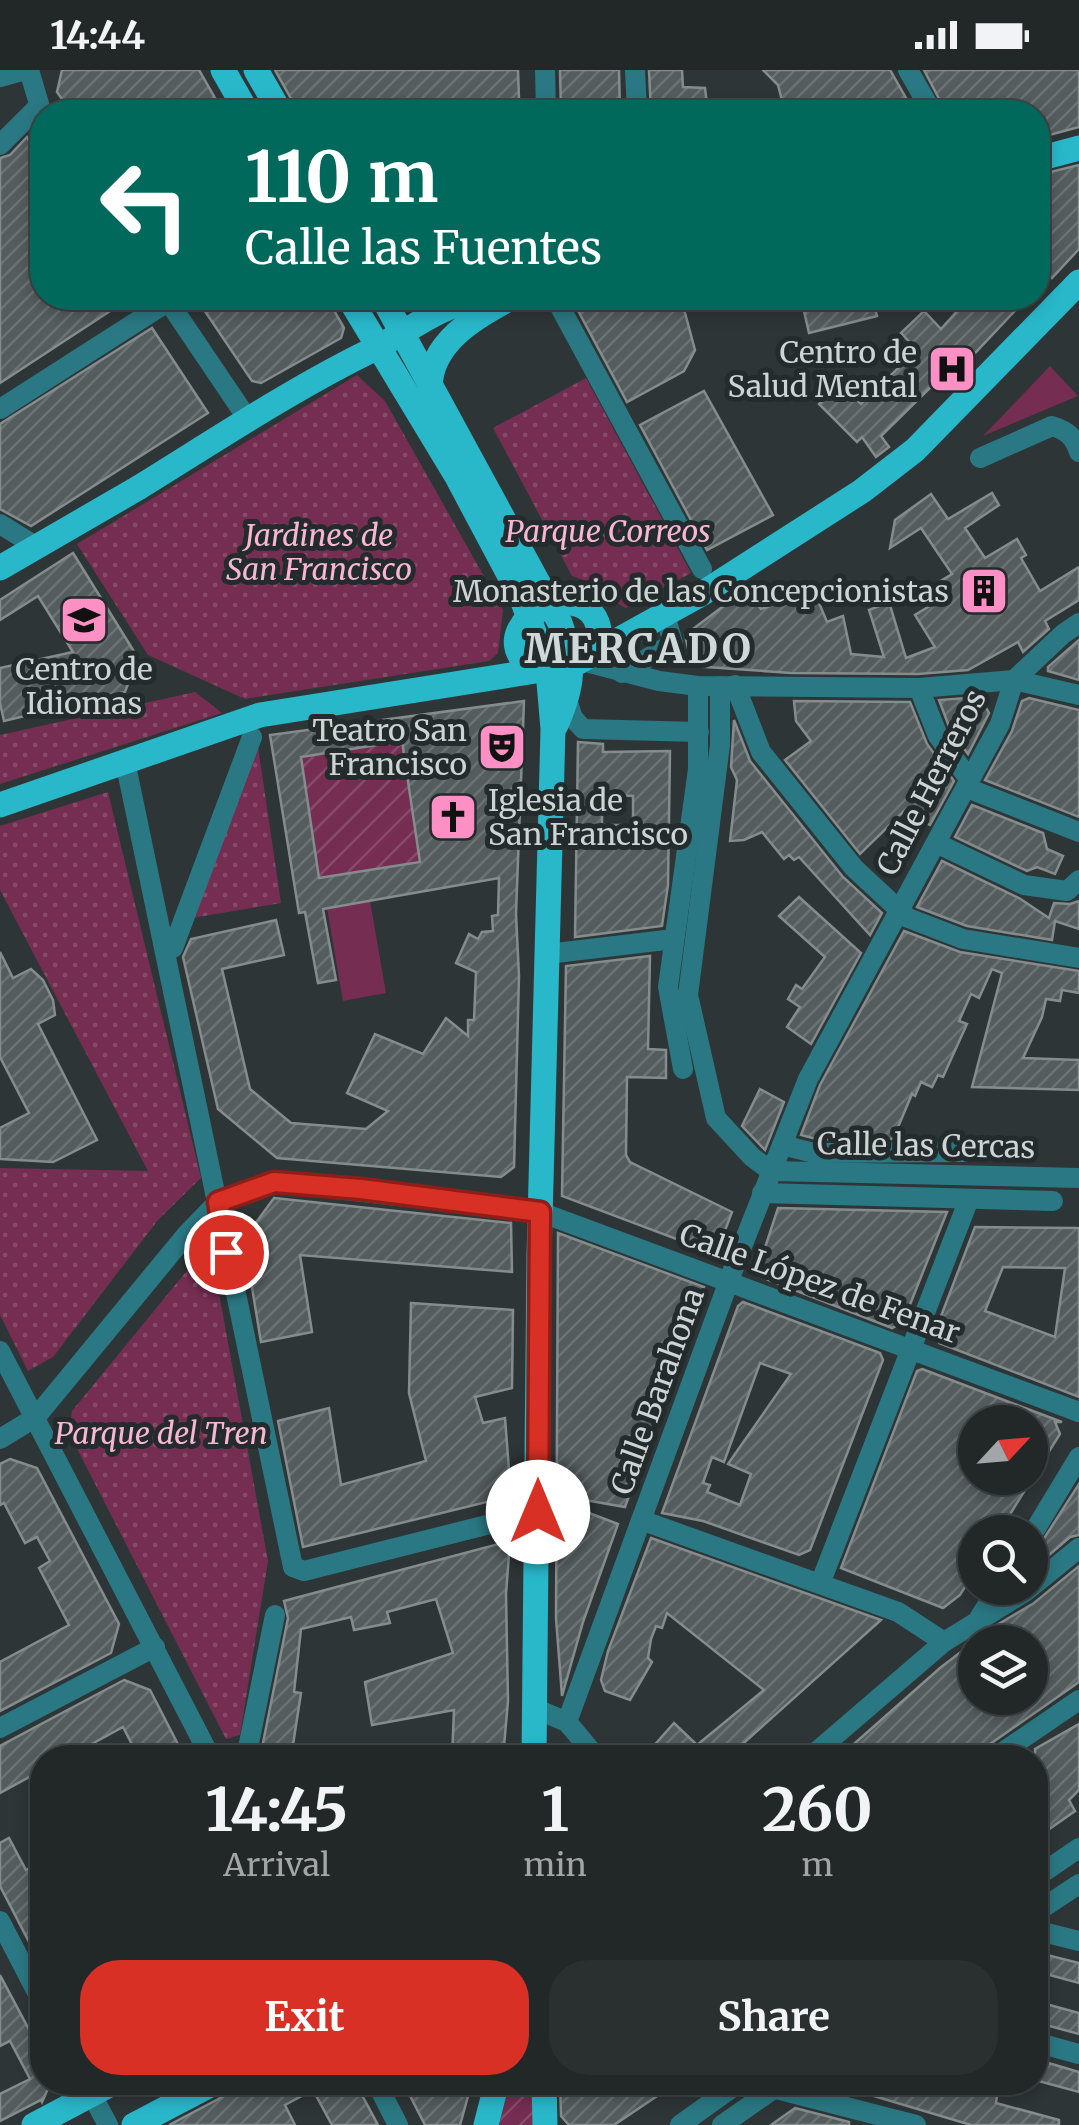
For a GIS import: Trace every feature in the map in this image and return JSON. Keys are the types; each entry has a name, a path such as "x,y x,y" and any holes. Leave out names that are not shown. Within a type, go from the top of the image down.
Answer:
{"main road":[{"path":"223,70 239,100"},
{"path":"256,70 273,100"},
{"path":"1050,156 1079,148"},
{"path":"1050,298 1079,282"},
{"path":"357,310 574,663 567,700 554,729"},
{"path":"390,310 430,381 541,611"},
{"path":"0,568 247,418 440,310"},
{"path":"430,430 430,381 445,346 470,320 489,310"},
{"path":"0,805 260,714 574,663 669,628 707,578 862,492 915,450 1038,310"},
{"path":"379,346 407,356 430,381"},
{"path":"534,1745 540,1212 554,729 574,663 600,630 590,612 569,602 541,611 518,632 518,650 531,667 574,663"},
{"path":"34,2125 82,2095"},
{"path":"134,2125 191,2095"},
{"path":"486,2125 494,2095"},
{"path":"544,2095 545,2125"}],"street":[{"path":"0,78 27,70 37,100"},
{"path":"545,70 546,100"},
{"path":"635,70 636,100"},
{"path":"908,70 925,100"},
{"path":"0,145 30,119"},
{"path":"0,409 153,310"},
{"path":"175,310 247,418"},
{"path":"562,310 707,578"},
{"path":"980,458 1052,426 1066,430 1076,440 1079,452"},
{"path":"0,524 36,547"},
{"path":"1014,680 1079,624"},
{"path":"622,673 670,646 669,628"},
{"path":"645,678 673,659 676,652 669,628"},
{"path":"574,663 645,678 718,686 919,688 1014,680 1079,696"},
{"name":"Calle Herreros","path":"782,1144 826,1042 1000,724 1014,680"},
{"path":"682,1069 668,987 698,769 699,732 718,686"},
{"path":"718,686 761,752 854,868 908,918 963,939 1079,958"},
{"path":"718,686 720,745 688,994 716,1118 752,1157 772,1172"},
{"path":"919,688 938,736 968,783 1079,832"},
{"path":"567,700 573,718 583,730 699,732"},
{"path":"173,948 252,737"},
{"path":"124,761 294,1567 304,1571 538,1512"},
{"path":"936,843 1024,885 1073,885"},
{"path":"547,954 674,939"},
{"path":"782,1144 814,1153 967,1152"},
{"name":"Calle Barahona","path":"566,1722 782,1144"},
{"name":"Calle las Cercas","path":"772,1172 1079,1178"},
{"name":"Calle López de Fenar","path":"218,1202 274,1182 540,1212 1079,1412"},
{"path":"762,1193 1053,1200"},
{"path":"820,1584 969,1198"},
{"path":"0,1439 36,1416 218,1202"},
{"path":"1,1354 204,1745"},
{"path":"1044,1515 1079,1457"},
{"path":"641,1520 898,1612 944,1642"},
{"path":"1048,1567 1079,1548"},
{"path":"975,1624 987,1605"},
{"path":"824,1745 944,1642 999,1605"},
{"path":"249,1745 275,1615"},
{"path":"0,1728 154,1647"},
{"path":"1013,1745 1079,1700"},
{"path":"534,1708 566,1722 586,1745"},
{"path":"1048,1869 1079,1848"},
{"path":"1048,1914 1079,1884"},
{"path":"0,1922 30,1979"},
{"path":"1048,1929 1079,1942"},
{"path":"1048,2046 1079,2054"},
{"path":"100,2095 108,2125"},
{"path":"383,2095 398,2125"},
{"path":"680,2125 722,2095"},
{"path":"722,2125 766,2095"},
{"path":"814,2095 916,2125"}],"green space":[{"path":"1050,366 1078,396 983,436"},
{"name":"Jardines de San Francisco","path":"357,375 385,401 503,610 498,653 489,661 245,699 148,655 77,544"},
{"name":"Parque Correos","path":"586,378 691,573 626,608 597,587 572,576 493,428"},
{"path":"195,692 222,713 0,784 0,735"},
{"path":"402,741 420,862 319,878 301,757"},
{"path":"258,747 281,903 192,918"},
{"path":"108,792 201,1178 158,1220 53,1357 28,1371 0,1315 0,1168 148,1171 0,890 0,826"},
{"path":"370,901 386,993 343,1001 327,908"},
{"name":"Parque del Tren","path":"194,1262 214,1266 268,1561 240,1735 226,1739 69,1433 72,1411"},
{"path":"507,2095 533,2095 534,2125 499,2125"}],"building":[{"path":"62,70 199,70 216,100 63,100 57,92"},
{"path":"275,70 518,70 519,99 292,100"},
{"path":"560,70 619,70 620,100 561,100"},
{"path":"649,70 682,70 683,87 705,88 706,100 650,100"},
{"path":"763,70 890,70 907,100 782,100 778,85"},
{"path":"924,70 1079,70 1079,127 1050,135 1050,100 940,100"},
{"path":"27,137 30,310 112,310 0,383 0,158 10,155"},
{"path":"1079,165 1079,249 1052,278 1050,275 1050,172"},
{"path":"204,310 334,310 344,328 341,338 261,383 252,381"},
{"path":"578,310 684,310 695,350 684,371 627,402"},
{"path":"804,310 875,310 877,316 809,333"},
{"path":"958,310 1016,310 976,352 945,380 942,376 881,436 889,447 876,457 862,437 857,442 819,404 841,383 861,404 917,350 901,333 924,311 941,329"},
{"path":"152,328 208,413 31,526 0,509 0,424"},
{"path":"704,391 773,515 707,550 640,425"},
{"path":"992,493 999,505 965,528 985,558 1017,539 1026,555 1021,558 1040,591 1079,567 1079,600 1045,621 1049,629 1023,652 1018,642 968,670 918,674 791,673 692,666 685,635 746,589 761,609 814,591 827,622 843,616 851,654 884,657 869,610 889,602 906,658 935,647 915,615 946,596 939,582 952,574 921,528 890,548 895,520 931,494 948,519"},
{"name":"Centro de Idiomas","path":"73,553 138,658 125,692 4,721 0,668 73,652 38,596 0,620 0,600"},
{"path":"1079,640 1079,680 1048,671 1048,667"},
{"path":"980,697 989,713 968,754 950,729 939,700"},
{"path":"1029,698 1079,710 1079,817 985,780 1012,731 1022,701"},
{"path":"524,701 516,914 519,976 514,1167 501,1177 277,1158 218,1109 183,957 191,939 276,920 284,955 222,969 250,1089 291,1123 366,1129 388,1111 347,1093 375,1034 423,1054 446,1018 468,1036 468,1020 474,1020 476,972 456,963 469,934 478,939 482,932 493,931 492,916 498,915 499,878 323,909 336,980 318,983 305,912 299,913 270,735","holes":["402,741 420,862 319,878 301,757"]},
{"path":"794,701 910,702 927,744 954,781 930,825 920,823 906,809 860,854 785,760 811,741 796,721"},
{"path":"734,720 750,761 843,877 882,913 870,935 799,857 794,860 789,855 784,859 762,832 730,841 737,780 731,767"},
{"path":"578,742 603,744 603,752 670,751 668,885 662,926 575,937","holes":["602,794 633,796 633,825 602,825"]},
{"path":"972,805 1043,833 1047,849 1063,856 1055,874 1037,867 1027,871 955,837"},
{"path":"942,861 1019,898 1049,918 1054,903 1079,901 1079,929 1055,921 1052,940 967,926 917,907"},
{"path":"799,897 861,953 811,1044 787,1027 800,1007 788,999 796,985 802,989 825,957 779,916"},
{"path":"904,931 960,952 1079,971 1079,993 1062,990 1060,1001 1046,999 1023,1058 1079,1060 1079,1090 972,1087 1002,973 992,969 979,998 971,994 959,1021 967,1024 943,1077 938,1075 932,1087 921,1082 893,1139 816,1139 801,1135 820,1085"},
{"path":"0,952 13,978 31,969 43,980 55,1015 38,1024 97,1140 53,1162 0,1159 0,1128 29,1113 0,1057"},
{"path":"650,956 648,1049 666,1050 666,1078 627,1077 626,1155 630,1162 732,1212 716,1254 562,1196 566,966"},
{"path":"760,1089 784,1102 765,1150 742,1126"},
{"path":"274,1198 511,1223 512,1272 300,1255 312,1332 261,1342 244,1239"},
{"path":"778,1208 947,1212 903,1322 892,1328 756,1275"},
{"path":"975,1227 1079,1228 1079,1397 939,1343 935,1332","holes":["1003,1267 1065,1268 1055,1337 985,1311"]},
{"path":"558,1233 704,1287 625,1507 579,1499 576,1508 618,1524 562,1696 556,1618"},
{"path":"743,1302 880,1353 883,1360 810,1550 799,1555 703,1521 662,1513 738,1306","holes":["760,1363 791,1374 728,1464 751,1474 740,1505 707,1492 710,1485 703,1483 712,1457 724,1462"]},
{"path":"411,1303 513,1310 512,1388 475,1397 483,1423 505,1418 511,1496 303,1547 278,1421 329,1408 341,1485 426,1461 409,1393"},
{"path":"922,1369 1017,1405 958,1405 958,1495 1022,1495 1010,1515 958,1515 958,1597 943,1608 841,1568 917,1371"},
{"path":"1048,1417 1062,1422 1055,1422 1060,1434 1048,1453"},
{"path":"10,1459 37,1468 119,1624 111,1653 0,1711 0,1662 69,1625 39,1568 50,1561 37,1537 25,1543 4,1503 0,1505 0,1464"},
{"path":"1079,1484 1079,1535 1070,1537 1048,1556 1048,1532"},
{"path":"651,1538 881,1620 742,1745 697,1745 764,1690 667,1613 662,1628 656,1626 651,1639 648,1658 652,1662 630,1700 605,1691 601,1680 608,1651"},
{"path":"510,1541 504,1745 453,1745 454,1710 372,1725 365,1682 453,1653 436,1599 387,1612 390,1623 354,1630 351,1617 301,1629 294,1692 301,1693 293,1745 263,1745 288,1618 284,1601"},
{"path":"1079,1566 1079,1682 1048,1704 1048,1625 997,1625 1031,1605 1048,1605 1048,1591"},
{"path":"958,1654 958,1715 1032,1715 989,1745 853,1745"},
{"path":"124,1680 150,1690 178,1745 132,1745 123,1727 90,1745 30,1745 30,1777 0,1793 0,1746"},
{"path":"674,1723 697,1745 655,1745"},
{"path":"1079,1724 1079,1790 1069,1800 1075,1811 1048,1830 1048,1745 1042,1745"},
{"path":"9,1838 26,1870 30,1868 30,1944 0,1886 0,1843"},
{"path":"1048,1955 1079,1963 1079,1983 1048,1975"},
{"path":"0,1975 30,2031 30,2079 10,2041 0,2046"},
{"path":"1048,2005 1079,2013 1079,2034 1048,2026"},
{"path":"1048,2063 1079,2072 1079,2092 1048,2084"},
{"path":"30,2079 30,2095 45,2095 42,2102 0,2121 0,2094"},
{"path":"304,2095 285,2105 295,2125 169,2125 224,2096"},
{"path":"316,2095 362,2095 378,2125 332,2125"},
{"path":"410,2095 468,2095 460,2125 425,2125"},
{"path":"560,2095 659,2095 614,2125 569,2125 561,2116"},
{"path":"870,2095 994,2095 996,2103 1059,2120 1059,2125 971,2125"},
{"path":"795,2108 849,2122 849,2125 771,2125"}],"place":[{"name":"Centro de Salud Mental","path":"952,369"},
{"name":"Monasterio de las Concepcionistas","path":"984,591"},
{"name":"Centro de Idiomas","path":"84,620"},
{"name":"Teatro San Francisco","path":"502,747"},
{"name":"Iglesia de San Francisco","path":"453,817"}],"district":[{"name":"MERCADO","path":"639,649"}],"route":[{"path":"226,1252 218,1202 274,1182 540,1212 538,1512"}]}
